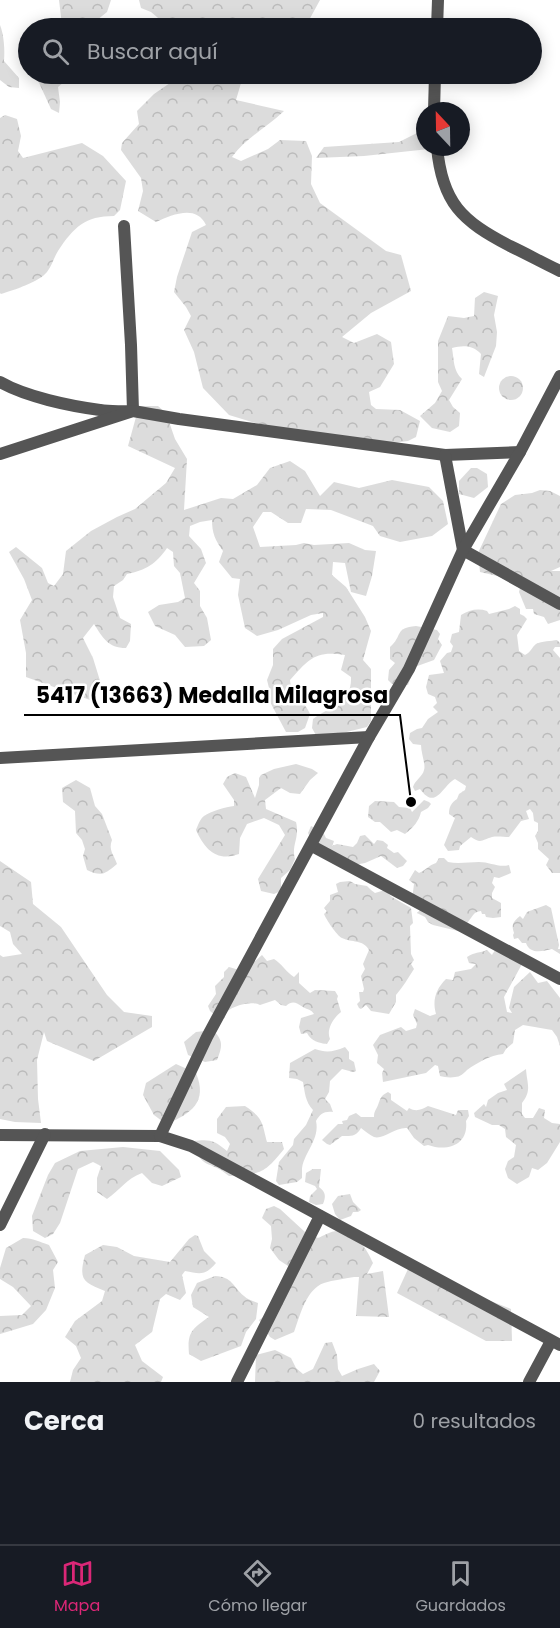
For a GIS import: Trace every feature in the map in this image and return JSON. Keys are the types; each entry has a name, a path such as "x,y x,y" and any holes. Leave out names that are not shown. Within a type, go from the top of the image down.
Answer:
{"street":[{"path":"437,18 438,0"},
{"path":"434,102 435,84"},
{"path":"438,156 448,194 462,215 482,231 560,271"},
{"path":"124,226 133,411"},
{"path":"160,1136 207,1037 369,737 409,669 464,550 560,376"},
{"path":"0,382 47,399 101,411 133,411 191,421 445,455 520,452"},
{"path":"0,454 133,411"},
{"path":"445,455 464,550 560,604"},
{"path":"0,758 369,737"},
{"path":"312,846 560,980"},
{"path":"0,1225 45,1134"},
{"path":"0,1135 160,1136 191,1146 555,1343 529,1382"},
{"path":"237,1382 320,1216"}],"green space":[{"path":"59,0 111,0 107,12 100,18 61,18"},
{"path":"139,0 320,0 310,18 158,18 141,8"},
{"path":"0,25 4,43 4,61 18,77 19,88 9,87 0,80"},
{"path":"40,84 62,84 58,87 59,113 51,109"},
{"path":"169,84 241,84 236,100 284,111 232,157 241,161 268,149 280,140 306,141 312,156 311,184 320,203 386,251 401,255 411,291 371,313 342,337 354,343 377,334 391,342 394,364 380,387 369,392 371,405 376,409 400,410 420,421 416,437 408,441 385,444 292,434 229,415 203,388 194,352 184,330 191,316 174,292 192,232 206,225 202,219 190,213 176,214 156,222 138,211 143,191 141,178 121,150 122,143 139,124 137,111 154,94"},
{"path":"5,115 17,119 21,136 18,151 23,158 82,143 103,156 126,181 120,210 114,216 95,218 81,224 64,243 49,270 43,276 1,294 0,118"},
{"path":"416,134 416,150 316,158 324,147 399,142"},
{"path":"484,292 498,296 494,315 497,332 496,346 484,377 479,374 481,354 478,351 468,346 452,348 455,369 462,379 449,400 460,413 459,426 450,432 432,428 420,416 435,403 442,391 438,382 438,341 448,316 464,318 474,316 475,298"},
{"path":"511,376 516,377 522,383 522,393 516,399 511,400 506,399 500,393 499,388 500,383 506,377"},
{"path":"139,406 158,406 166,413 175,439 187,459 184,510 221,498 233,499 257,485 270,468 290,461 305,471 320,496 334,482 359,488 392,480 429,487 443,501 448,524 432,536 400,542 380,536 373,526 331,510 306,509 301,523 288,523 271,512 263,512 253,527 260,547 304,543 314,545 349,543 365,550 376,551 366,596 351,592 345,563 333,562 332,575 346,587 371,631 363,660 371,669 371,721 367,727 318,739 312,728 313,719 344,699 348,693 351,677 341,670 345,655 326,654 313,658 290,680 295,694 310,714 305,728 298,732 286,732 269,700 271,696 267,680 273,665 273,649 282,639 323,617 323,613 311,615 278,630 257,636 245,628 238,595 240,579 232,578 219,562 223,551 214,536 212,520 190,526 189,536 201,549 206,563 194,583 200,591 200,606 207,618 211,640 204,646 185,647 175,635 155,626 148,612 159,605 178,602 185,598 180,573 174,566 173,552 167,548 150,565 127,574 114,586 113,597 120,618 131,624 130,641 126,648 110,644 94,624 83,638 93,658 101,684 90,700 26,677 26,653 20,620 32,600 24,579 9,552 16,547 42,568 48,583 54,586 63,574 66,551 91,531 135,509 166,483 175,468 128,446"},
{"path":"471,468 477,468 487,474 488,487 474,498 459,494 459,481"},
{"path":"540,490 550,491 560,496 560,567 551,571 560,571 560,620 548,624 544,617 534,614 533,609 526,609 519,592 520,588 514,580 480,572 478,553 501,504 515,495"},
{"path":"515,606 527,619 517,635 519,651 525,655 538,643 557,640 560,643 560,647 555,647 553,650 560,658 560,873 552,873 546,865 549,859 538,849 535,836 538,823 534,821 530,809 526,811 529,819 521,821 509,837 494,837 479,841 471,837 460,846 459,850 448,851 444,845 455,818 449,814 450,807 466,786 455,779 439,795 430,798 420,789 415,791 413,787 423,772 424,765 421,745 413,744 409,739 410,733 422,728 428,719 438,712 433,707 437,703 435,697 428,694 426,687 429,675 444,673 440,661 451,652 452,634 459,632 461,615 477,610 487,611 489,614"},
{"path":"416,626 437,630 440,634 438,639 442,645 434,660 409,669 411,677 408,685 392,684 388,680 389,670 395,663 390,659 390,647 404,629"},
{"path":"296,764 318,773 300,794 290,793 281,788 265,800 266,809 296,822 297,828 295,859 290,870 281,878 281,891 274,894 261,891 258,879 285,835 279,825 264,818 247,824 240,838 239,854 231,856 218,855 213,852 203,843 196,830 204,816 234,806 234,800 223,784 227,777 235,773 246,777 255,798 261,775 274,769"},
{"path":"76,780 90,788 95,806 102,814 112,840 111,850 117,864 103,873 87,870 83,856 85,849 76,833 75,811 63,802 62,788"},
{"path":"424,800 431,804 421,812 415,824 405,834 397,830 391,832 380,822 375,822 368,817 369,806 375,801 394,802 399,807 410,808 412,812"},
{"path":"311,826 323,832 326,838 334,841 332,846 337,844 353,847 360,836 365,835 374,844 377,840 383,841 388,845 387,848 394,853 398,852 407,861 403,866 397,868 381,856 365,863 344,867 310,837 308,833"},
{"path":"439,858 452,863 479,862 509,865 511,873 499,878 494,877 492,883 495,887 492,898 501,903 501,917 486,917 481,911 475,913 458,931 433,925 417,913 420,910 412,900 414,884 409,880 415,870 421,872 436,863"},
{"path":"0,861 31,882 33,904 61,927 107,995 124,1012 152,1016 152,1027 94,1061 47,1041 44,1032 37,1060 41,1123 0,1119 0,955 3,957 22,954 13,944 10,932 0,926"},
{"path":"350,881 367,886 375,893 385,890 411,908 413,923 410,926 411,954 414,960 411,964 414,969 396,995 396,1002 389,1014 371,1011 366,1005 359,1008 357,1004 360,1001 359,992 363,992 364,989 361,976 365,969 363,964 369,950 360,943 340,937 324,914 327,911 324,908 330,901 330,895 338,892 336,884"},
{"path":"546,905 551,908 560,954 552,949 534,951 518,938 514,939 513,923 520,916 523,919 527,912"},
{"path":"487,950 492,955 495,950 522,964 504,997 507,1012 512,1013 509,1008 514,987 530,972 538,983 547,981 560,998 560,1046 552,1030 523,1025 515,1030 513,1043 503,1054 484,1060 461,1075 440,1076 438,1066 435,1065 426,1073 383,1082 384,1069 377,1063 378,1055 373,1045 380,1035 401,1027 406,1031 416,1028 417,1024 413,1015 415,1009 430,1016 436,1014 437,991 446,979 453,980 455,972 471,969 476,964 469,963 467,957"},
{"path":"262,955 267,961 274,959 294,977 299,972 299,983 310,993 315,990 335,991 341,1012 331,1024 330,1039 327,1044 316,1041 307,1033 301,1034 299,1027 301,1018 314,1014 311,1010 294,1003 286,1006 275,1000 260,1005 246,1004 231,1009 224,1015 225,1018 220,1019 210,1011 208,1006 216,994 215,986 224,977 224,972 229,967 239,970"},
{"path":"213,1030 221,1044 217,1060 205,1062 188,1055 184,1042 196,1032"},
{"path":"345,1047 349,1052 349,1059 354,1062 356,1071 342,1069 330,1081 329,1092 325,1099 333,1112 319,1116 316,1121 316,1134 302,1168 302,1178 297,1182 279,1185 276,1181 279,1162 293,1145 294,1139 306,1125 313,1110 307,1100 303,1082 289,1078 290,1063 315,1049 330,1051"},
{"path":"176,1064 196,1073 200,1092 195,1106 190,1111 166,1124 154,1115 143,1095 146,1083"},
{"path":"526,1069 528,1090 522,1103 522,1114 525,1118 533,1118 539,1108 545,1110 544,1118 552,1123 560,1124 560,1142 547,1163 538,1170 532,1168 529,1177 517,1184 508,1178 505,1169 508,1161 514,1157 516,1145 506,1137 505,1129 475,1117 474,1113 484,1104 486,1107 488,1100 498,1093 507,1090 504,1084"},
{"path":"388,1092 391,1094 391,1100 407,1111 409,1108 418,1110 428,1106 456,1115 458,1110 468,1110 469,1116 464,1136 455,1145 442,1148 424,1146 407,1128 378,1137 372,1136 361,1128 355,1134 342,1136 330,1145 322,1140 338,1124 343,1124 342,1121 347,1120 349,1116 356,1113 361,1117 374,1117 381,1097"},
{"path":"245,1106 261,1121 267,1142 282,1142 284,1149 261,1171 229,1176 203,1161 193,1141 212,1141 227,1151 230,1144 225,1137 217,1133 217,1119 226,1107"},
{"path":"123,1147 160,1151 179,1170 181,1177 162,1186 152,1183 142,1173 127,1181 107,1199 97,1192 97,1178 101,1166 93,1162 78,1169 60,1223 53,1234 45,1238 33,1231 32,1216 55,1163 80,1151"},
{"path":"313,1169 321,1169 319,1187 325,1195 323,1204 316,1205 309,1202 310,1196 317,1189 305,1182 306,1173"},
{"path":"350,1194 353,1202 361,1210 340,1220 332,1204 338,1196"},
{"path":"274,1206 305,1232 318,1238 337,1231 349,1234 360,1241 373,1263 367,1274 383,1271 389,1317 356,1316 359,1277 354,1277 318,1286 304,1304 294,1332 275,1340 270,1337 259,1320 272,1311 290,1282 288,1266 279,1260 270,1248 271,1226 262,1218 266,1209"},
{"path":"195,1235 198,1236 204,1251 216,1263 202,1273 185,1271 182,1275 186,1293 180,1300 166,1294 160,1299 152,1332 135,1345 142,1361 163,1377 161,1382 70,1382 73,1370 81,1358 76,1346 65,1337 75,1321 102,1301 105,1291 84,1279 82,1270 85,1255 103,1245 117,1247 134,1256 170,1262"},
{"path":"23,1238 49,1245 58,1262 53,1270 55,1288 46,1310 33,1324 0,1334 0,1316 22,1315 31,1306 13,1287 0,1279 0,1268 6,1248"},
{"path":"408,1269 511,1309 512,1341 486,1341 397,1293"},
{"path":"215,1276 229,1280 246,1297 258,1303 256,1319 246,1332 241,1346 201,1361 189,1354 189,1341 195,1328 209,1317 193,1307 191,1295 197,1283"},
{"path":"332,1342 337,1355 338,1369 342,1376 374,1364 380,1371 374,1382 255,1382 256,1355 275,1350 291,1358 296,1368 303,1374 313,1369 325,1343"}],"place":[{"name":"5417 (13663) Medalla Milagrosa","path":"411,802"}]}
